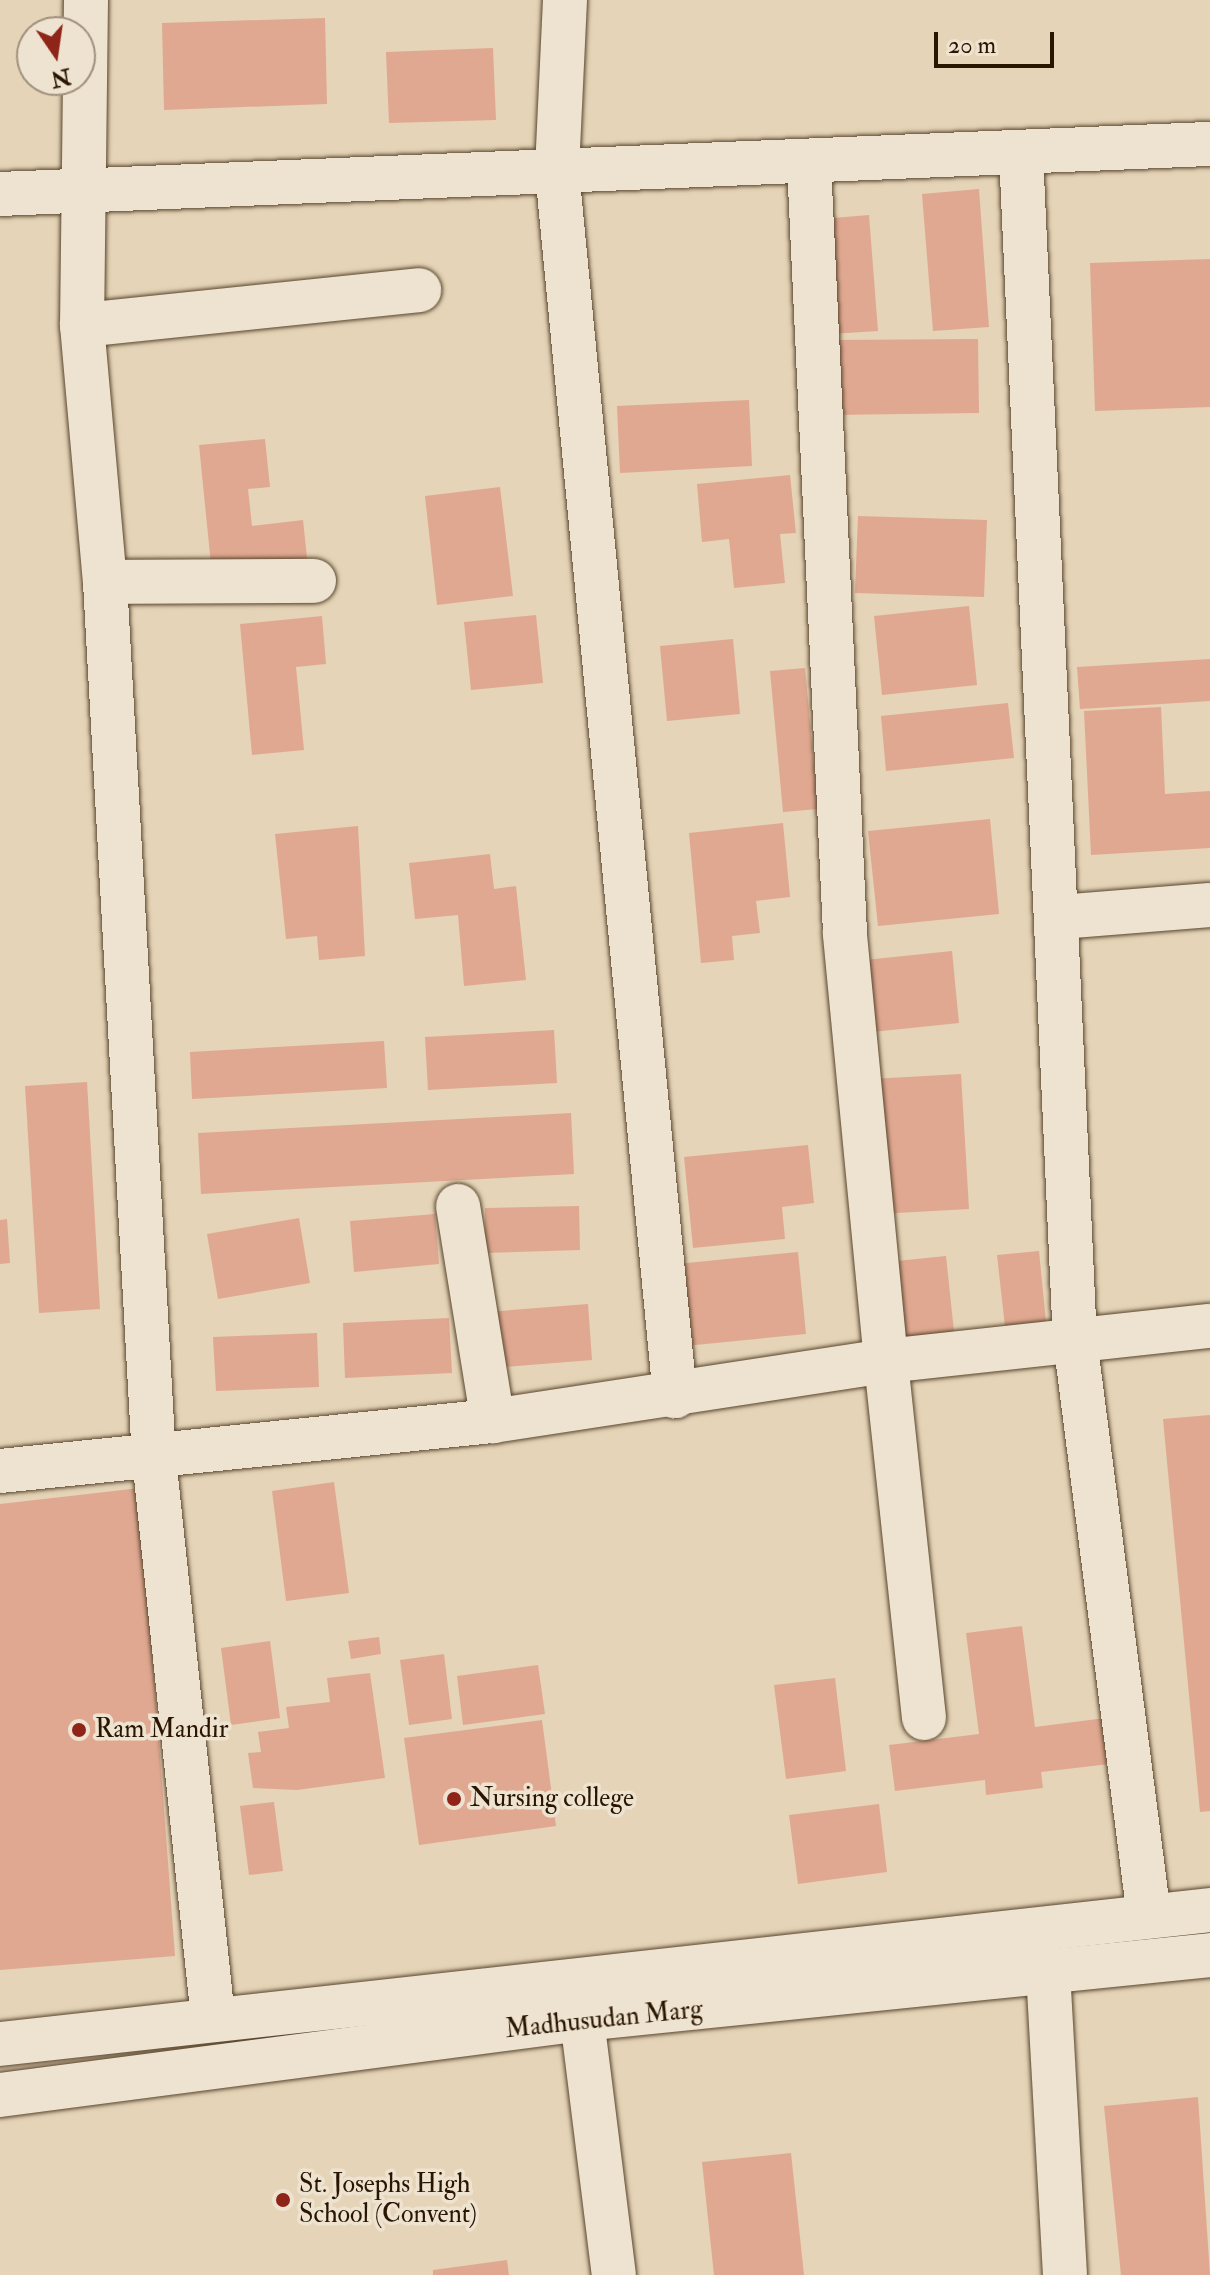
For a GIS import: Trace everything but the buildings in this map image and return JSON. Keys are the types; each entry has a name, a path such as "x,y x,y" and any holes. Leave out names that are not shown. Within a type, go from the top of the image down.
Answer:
{"street":[{"path":"86,0 80,193 82,325 105,582 154,1458 213,2018"},
{"path":"565,0 557,171 675,1396"},
{"path":"0,194 809,164 1210,144"},
{"path":"1021,153 1060,917 1075,1340 1149,1916"},
{"path":"809,164 845,933 924,1718"},
{"path":"82,325 419,290"},
{"path":"105,582 314,581"},
{"path":"1060,917 1210,905"},
{"path":"458,1206 493,1421"},
{"path":"0,1471 154,1458 493,1421 675,1396 886,1361 1210,1326"},
{"name":"Madhusudan Marg","path":"0,2044 1210,1910"},
{"name":"Madhusudan Marg","path":"0,2095 582,2019 1210,1955"},
{"path":"1048,1971 1065,2275"},
{"path":"582,2019 614,2275"}],"place":[{"name":"Ram Mandir","path":"79,1730"},
{"name":"Nursing college","path":"454,1799"},
{"name":"St. Josephs High School (Convent)","path":"283,2200"}]}
